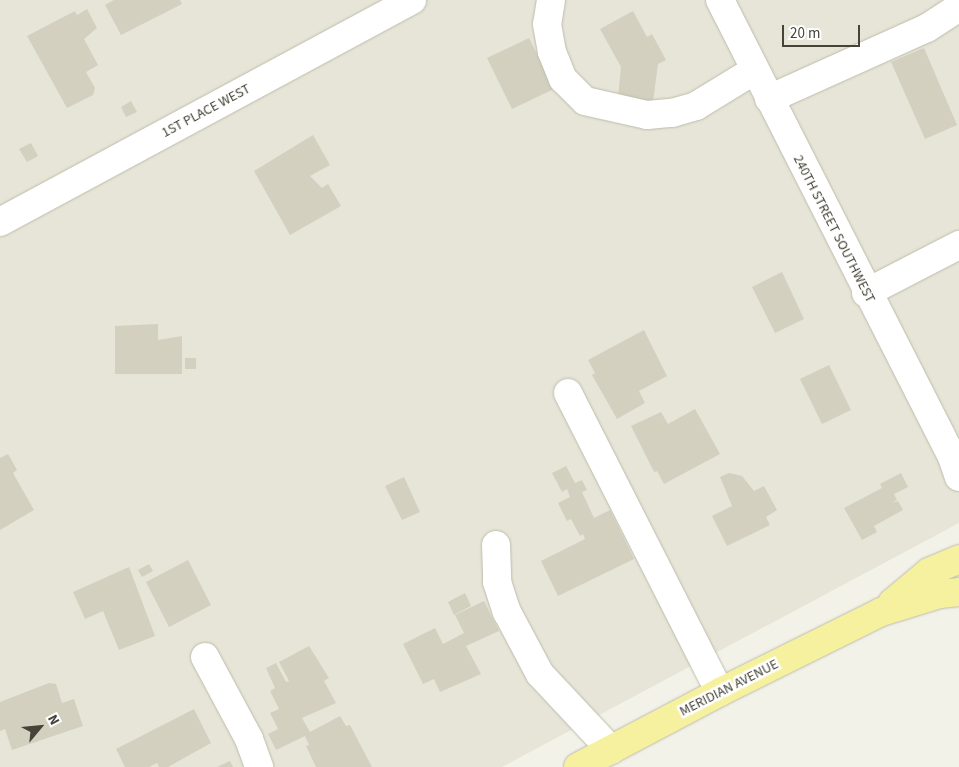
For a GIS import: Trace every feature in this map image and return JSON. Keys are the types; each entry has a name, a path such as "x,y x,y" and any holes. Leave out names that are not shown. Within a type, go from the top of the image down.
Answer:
{"main road":[{"path":"881,612 929,572 959,559"},
{"path":"881,612 940,594 959,592"},
{"name":"MERIDIAN AVENUE","path":"578,767 720,692 881,612"}],"street":[{"name":"1ST PLACE WEST","path":"0,222 412,0"},
{"path":"550,0 547,24 552,52 563,79 585,101 647,116 672,113 696,106 755,70"},
{"name":"240TH STREET SOUTHWEST","path":"720,0 866,293 957,466"},
{"path":"769,99 927,28 959,8"},
{"path":"866,293 959,244"},
{"path":"568,393 720,692"},
{"path":"496,545 497,582 507,612 540,674 611,750"},
{"path":"205,657 249,739 259,767"}],"shaded area":[{"path":"0,0 959,0 959,523 502,767 0,767"}],"building":[{"path":"114,0 180,0 182,4 121,35 105,5"},
{"path":"87,9 97,28 84,39 98,65 86,72 95,88 93,95 67,108 27,36 75,11 77,15"},
{"path":"633,11 647,37 652,34 666,60 658,64 653,102 618,98 621,67 600,29"},
{"path":"529,38 554,89 512,109 487,58"},
{"path":"924,48 957,125 925,139 891,62"},
{"path":"131,101 137,112 126,117 121,107"},
{"path":"313,135 330,165 310,176 322,188 328,184 341,206 290,235 254,171"},
{"path":"31,143 38,156 27,162 19,149"},
{"path":"782,272 804,319 775,333 752,287"},
{"path":"158,324 158,340 182,336 182,374 115,374 115,326"},
{"path":"644,330 667,376 639,391 645,403 617,419 592,375 595,373 588,360"},
{"path":"185,358 196,358 196,369 185,369"},
{"path":"829,365 851,410 822,424 800,379"},
{"path":"695,409 720,454 664,484 657,471 654,472 631,426 661,412 668,424"},
{"path":"8,454 17,470 13,473 34,510 0,530 0,458"},
{"path":"566,466 575,483 582,480 587,490 582,492 594,518 610,510 634,559 558,596 541,561 585,539 583,534 580,536 571,519 567,521 558,503 570,497 567,489 562,492 552,473"},
{"path":"729,473 742,476 754,491 764,486 777,510 766,517 770,525 727,546 712,516 732,506 720,477"},
{"path":"901,473 908,487 894,494 897,500 892,503 898,501 903,510 874,526 877,532 862,540 844,508 882,488 880,484"},
{"path":"404,477 420,512 402,520 385,486"},
{"path":"188,560 211,605 169,627 146,582"},
{"path":"149,564 153,571 142,577 138,570"},
{"path":"129,567 155,636 119,650 103,611 85,619 73,592"},
{"path":"465,593 471,606 454,615 448,602"},
{"path":"484,601 499,631 466,646 481,674 440,692 434,679 423,684 403,644 435,628 443,644 464,633 455,615"},
{"path":"309,646 329,678 324,681 336,703 302,718 310,732 340,716 346,726 350,725 372,767 316,767 306,746 309,745 305,736 276,750 268,734 278,729 270,713 279,709 270,691 275,688 266,668 276,663 286,682 289,681 279,662"},
{"path":"49,683 56,684 62,703 74,699 83,726 12,750 5,729 0,731 0,702"},
{"path":"194,709 211,743 168,767 159,767 157,763 149,767 125,767 116,749"},
{"path":"230,761 233,767 217,767"}]}
